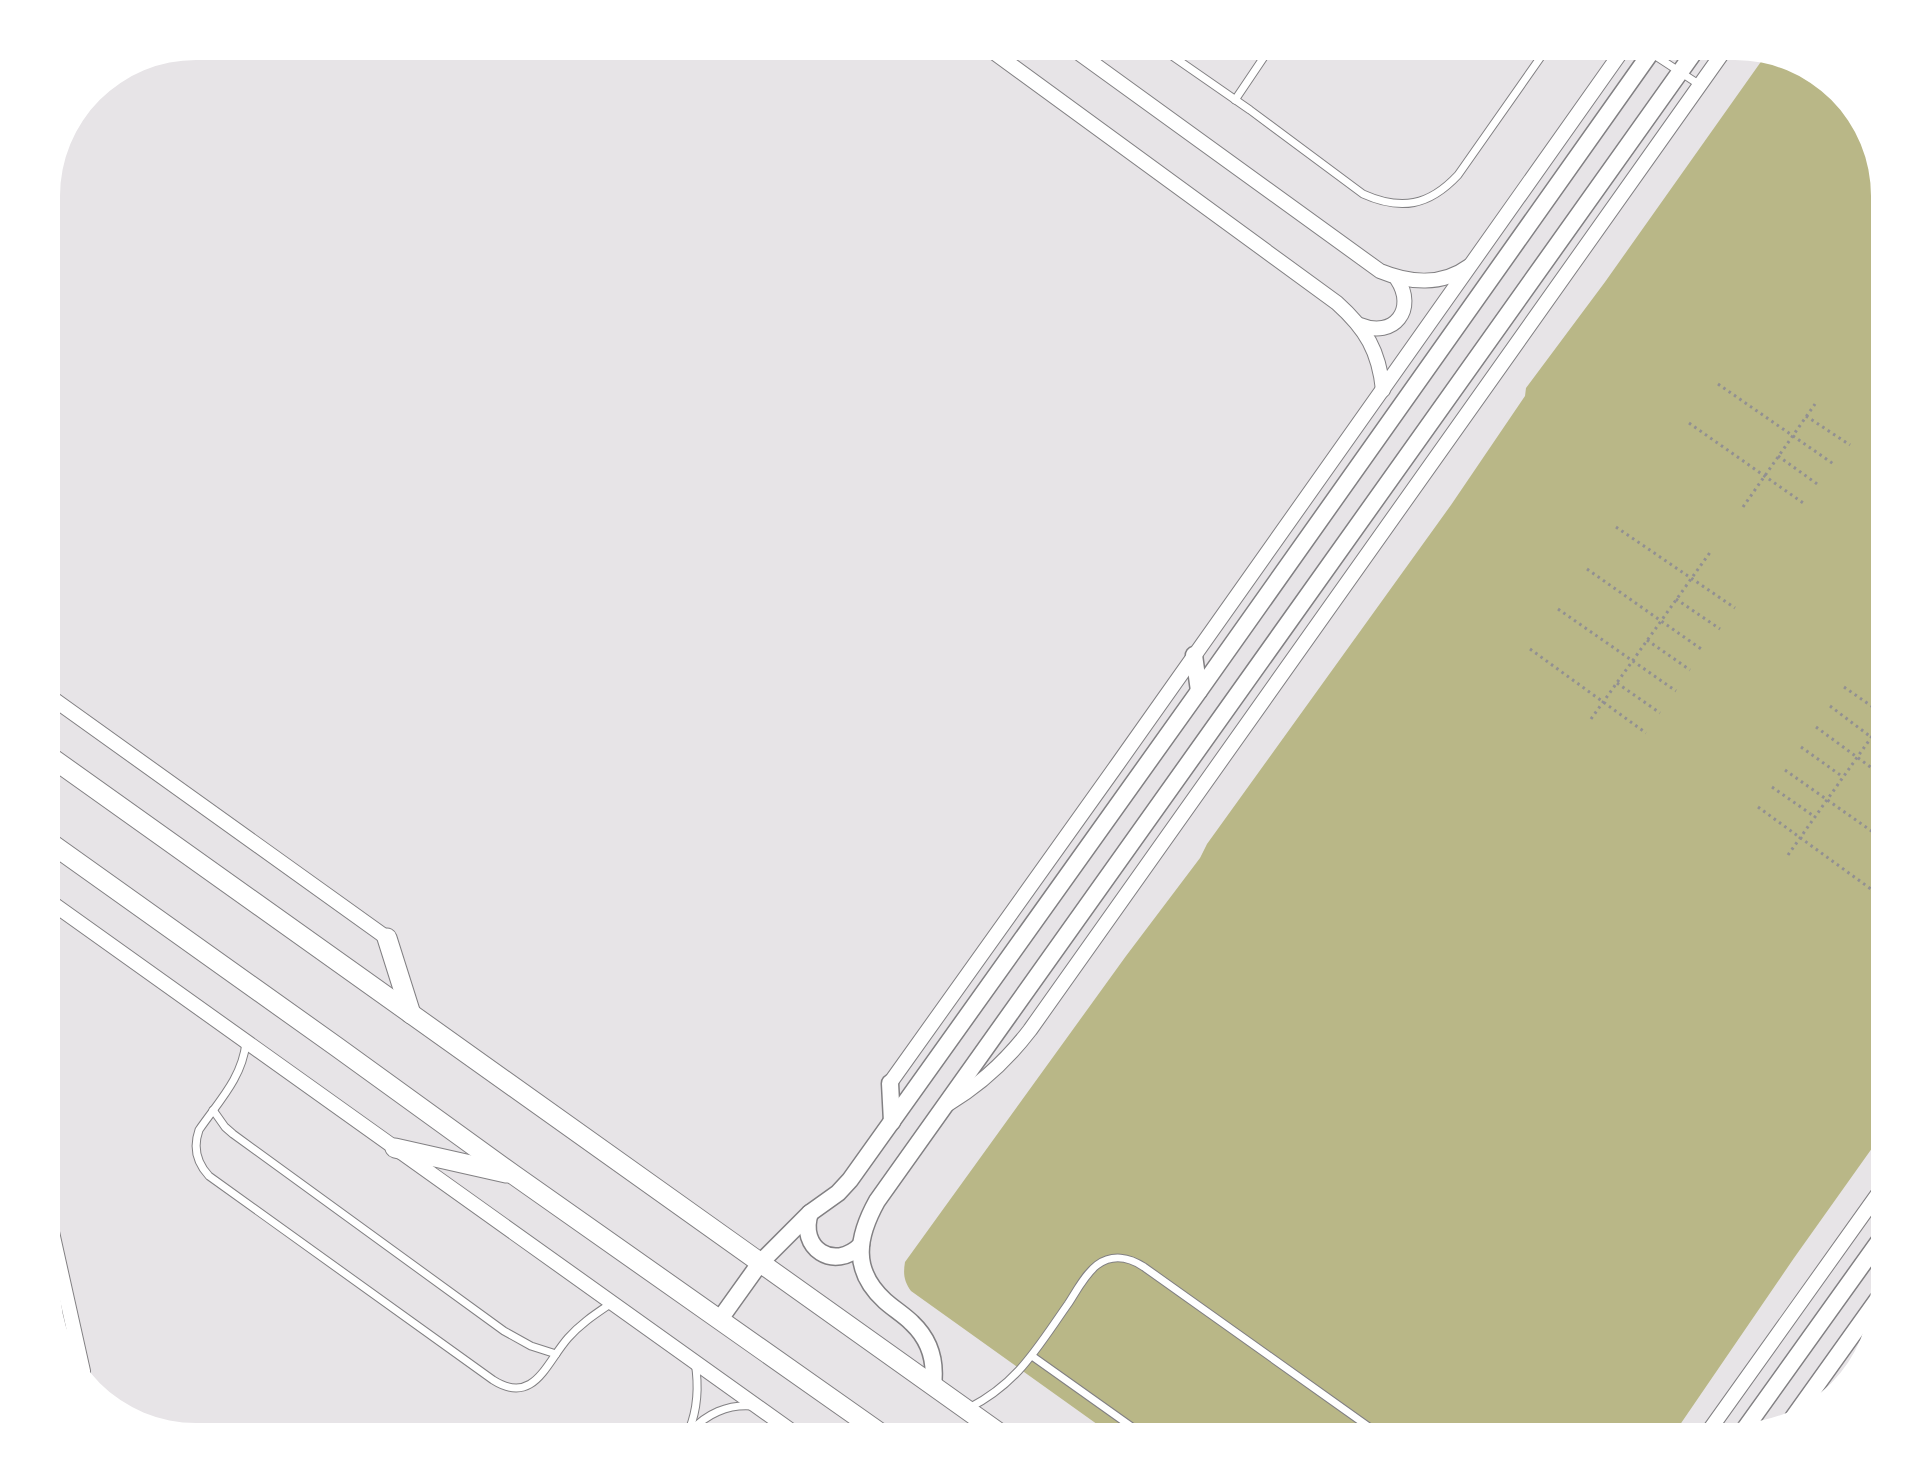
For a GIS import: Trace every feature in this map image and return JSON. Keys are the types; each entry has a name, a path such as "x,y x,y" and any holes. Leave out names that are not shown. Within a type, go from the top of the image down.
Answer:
{"main road":[{"path":"60,764 985,1423"},
{"path":"60,850 514,1175 866,1423"},
{"path":"387,938 411,1014"},
{"path":"396,1148 514,1175"}],"street":[{"path":"1004,60 1337,303 1360,326 1369,340 1381,372 1383,390"},
{"path":"1088,60 1380,271 1397,278 1414,281 1432,281 1464,269 1473,262"},
{"path":"892,1122 890,1083 1616,60"},
{"path":"720,1319 760,1263 810,1213 838,1193 850,1180 1200,691 1645,60"},
{"path":"933,1385 935,1369 931,1352 923,1336 912,1323 885,1301 873,1288 865,1272 861,1246 867,1220 877,1201 1689,60"},
{"path":"945,1106 1000,1064 1030,1030 1717,60"},
{"path":"1360,326 1370,330 1381,329 1391,326 1399,318 1404,309 1406,298 1397,278"},
{"path":"1194,655 1200,691"},
{"path":"60,704 387,938"},
{"path":"60,909 780,1423"},
{"path":"1714,1423 1871,1204"},
{"path":"810,1213 806,1222 806,1230 818,1251 833,1257 840,1257 848,1255 861,1246"},
{"path":"1750,1422 1871,1253"},
{"path":"60,1268 80,1358"},
{"path":"1803,1404 1868,1313"}],"lane":[{"path":"1179,60 1363,194 1379,201 1396,204 1414,203 1431,198 1446,188 1458,175 1539,60"},
{"path":"1235,100 1262,60"},
{"path":"1662,60 1700,85"},
{"path":"246,1043 244,1058 239,1072 199,1130 196,1145 198,1162 209,1176 493,1380 509,1387 526,1386 540,1378 556,1354 581,1325 613,1302"},
{"path":"213,1110 225,1127 233,1134 504,1331 530,1346 556,1354"},
{"path":"967,1410 986,1400 1019,1373 1091,1271 1107,1260 1126,1258 1136,1261 1363,1423"},
{"path":"1032,1356 1126,1423"},
{"path":"692,1423 696,1407 697,1377 695,1362"},
{"path":"700,1423 723,1409 745,1405 756,1406"}],"path":[{"path":"1718,384 1835,465"},
{"path":"1743,507 1815,404"},
{"path":"1806,416 1850,445"},
{"path":"1689,424 1806,505"},
{"path":"1778,456 1820,486"},
{"path":"1616,527 1735,608"},
{"path":"1591,719 1711,551"},
{"path":"1587,568 1704,651"},
{"path":"1676,599 1720,629"},
{"path":"1558,609 1676,691"},
{"path":"1647,640 1690,670"},
{"path":"1530,649 1646,733"},
{"path":"1617,683 1660,713"},
{"path":"1844,687 1871,706"},
{"path":"1788,854 1871,738 1830,706"},
{"path":"1816,727 1871,767"},
{"path":"1801,748 1843,777"},
{"path":"1785,770 1871,831"},
{"path":"1772,787 1814,817"},
{"path":"1758,807 1871,889"}],"shaded area":[{"path":"1760,63 1779,67 1803,78 1825,94 1848,121 1864,152 1870,179 1871,196 1871,1150 1681,1423 1095,1423 911,1291 905,1277 905,1262 1126,956 1200,858 1207,844 1451,505 1525,396 1526,388 1605,282"}]}
